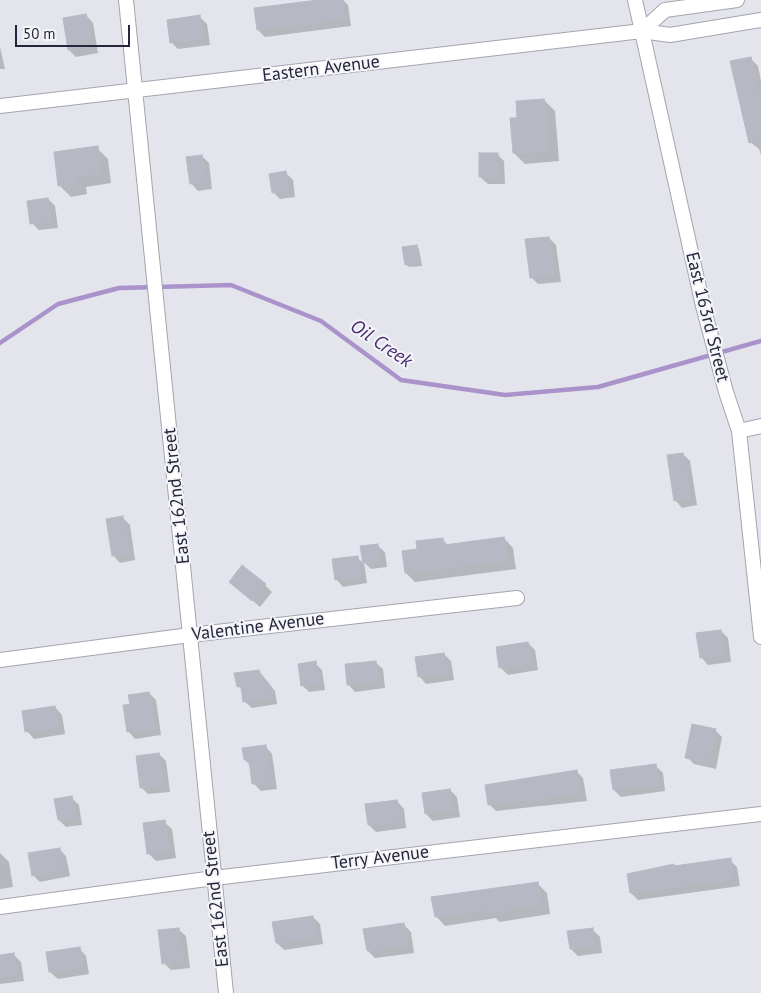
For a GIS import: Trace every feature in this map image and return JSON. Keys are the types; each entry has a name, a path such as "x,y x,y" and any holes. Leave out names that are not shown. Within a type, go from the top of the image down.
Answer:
{"street":[{"name":"East 162nd Street","path":"126,0 160,320 226,993"},
{"name":"East 163rd Street","path":"635,0 703,306 726,392 739,432 761,637"},
{"path":"642,31 664,10 737,0"},
{"name":"Eastern Avenue","path":"0,106 642,31 670,35 761,20"},
{"path":"739,432 761,426"},
{"name":"Valentine Avenue","path":"0,660 190,635 517,598"},
{"name":"Terry Avenue","path":"0,908 214,878 761,814"}],"building":[{"path":"318,0 342,0 345,19 257,30 254,8"},
{"path":"86,14 91,46 68,50 63,18"},
{"path":"200,15 203,38 170,43 167,20"},
{"path":"751,57 761,107 761,140 749,143 730,61"},
{"path":"544,99 548,151 513,153 510,118 517,118 516,101"},
{"path":"98,146 101,173 75,176 76,184 58,186 54,152"},
{"path":"479,153 498,153 498,177 479,177"},
{"path":"202,155 206,182 190,184 186,157"},
{"path":"286,171 289,190 272,193 269,174"},
{"path":"48,198 51,221 30,224 27,201"},
{"path":"549,237 554,275 530,278 525,239"},
{"path":"417,245 419,263 405,265 402,247"},
{"path":"683,453 691,498 674,501 667,455"},
{"path":"123,516 129,553 112,556 106,519"},
{"path":"504,537 508,560 405,573 402,551 417,549 416,541 443,538 444,545"},
{"path":"378,544 380,560 363,563 360,546"},
{"path":"358,556 360,576 335,580 332,559"},
{"path":"242,565 266,584 252,601 229,582"},
{"path":"721,630 725,655 700,658 696,633"},
{"path":"528,642 532,663 499,668 496,647"},
{"path":"444,653 447,673 418,677 415,657"},
{"path":"316,661 319,683 301,686 298,664"},
{"path":"376,661 378,682 347,685 345,664"},
{"path":"259,670 261,683 268,682 271,697 243,702 241,686 237,687 234,673"},
{"path":"149,692 155,728 127,732 123,705 130,704 128,695"},
{"path":"55,706 58,727 25,732 22,711"},
{"path":"692,724 716,729 708,763 685,758"},
{"path":"266,745 271,782 252,784 249,760 244,760 242,748"},
{"path":"159,753 163,785 140,788 136,756"},
{"path":"656,764 659,784 613,790 610,770"},
{"path":"577,770 580,794 488,805 485,785"},
{"path":"450,789 453,810 425,814 422,793"},
{"path":"72,796 76,818 58,820 54,799"},
{"path":"397,800 400,821 368,825 365,804"},
{"path":"165,820 169,851 147,854 143,823"},
{"path":"60,848 63,869 32,876 28,853"},
{"path":"731,858 733,879 630,893 627,874 674,864 674,866"},
{"path":"538,882 541,905 488,912 487,909 435,917 431,897"},
{"path":"313,916 317,937 276,943 272,922"},
{"path":"404,923 407,946 367,951 363,929"},
{"path":"179,928 183,961 162,964 158,930"},
{"path":"593,928 595,946 570,949 567,931"},
{"path":"80,947 83,967 49,972 46,952"},
{"path":"14,953 18,974 0,977 0,955"}],"waterway":[{"name":"Oil Creek","path":"0,343 58,304 119,288 231,285 321,321 401,380 505,395 598,387 761,341"}]}
